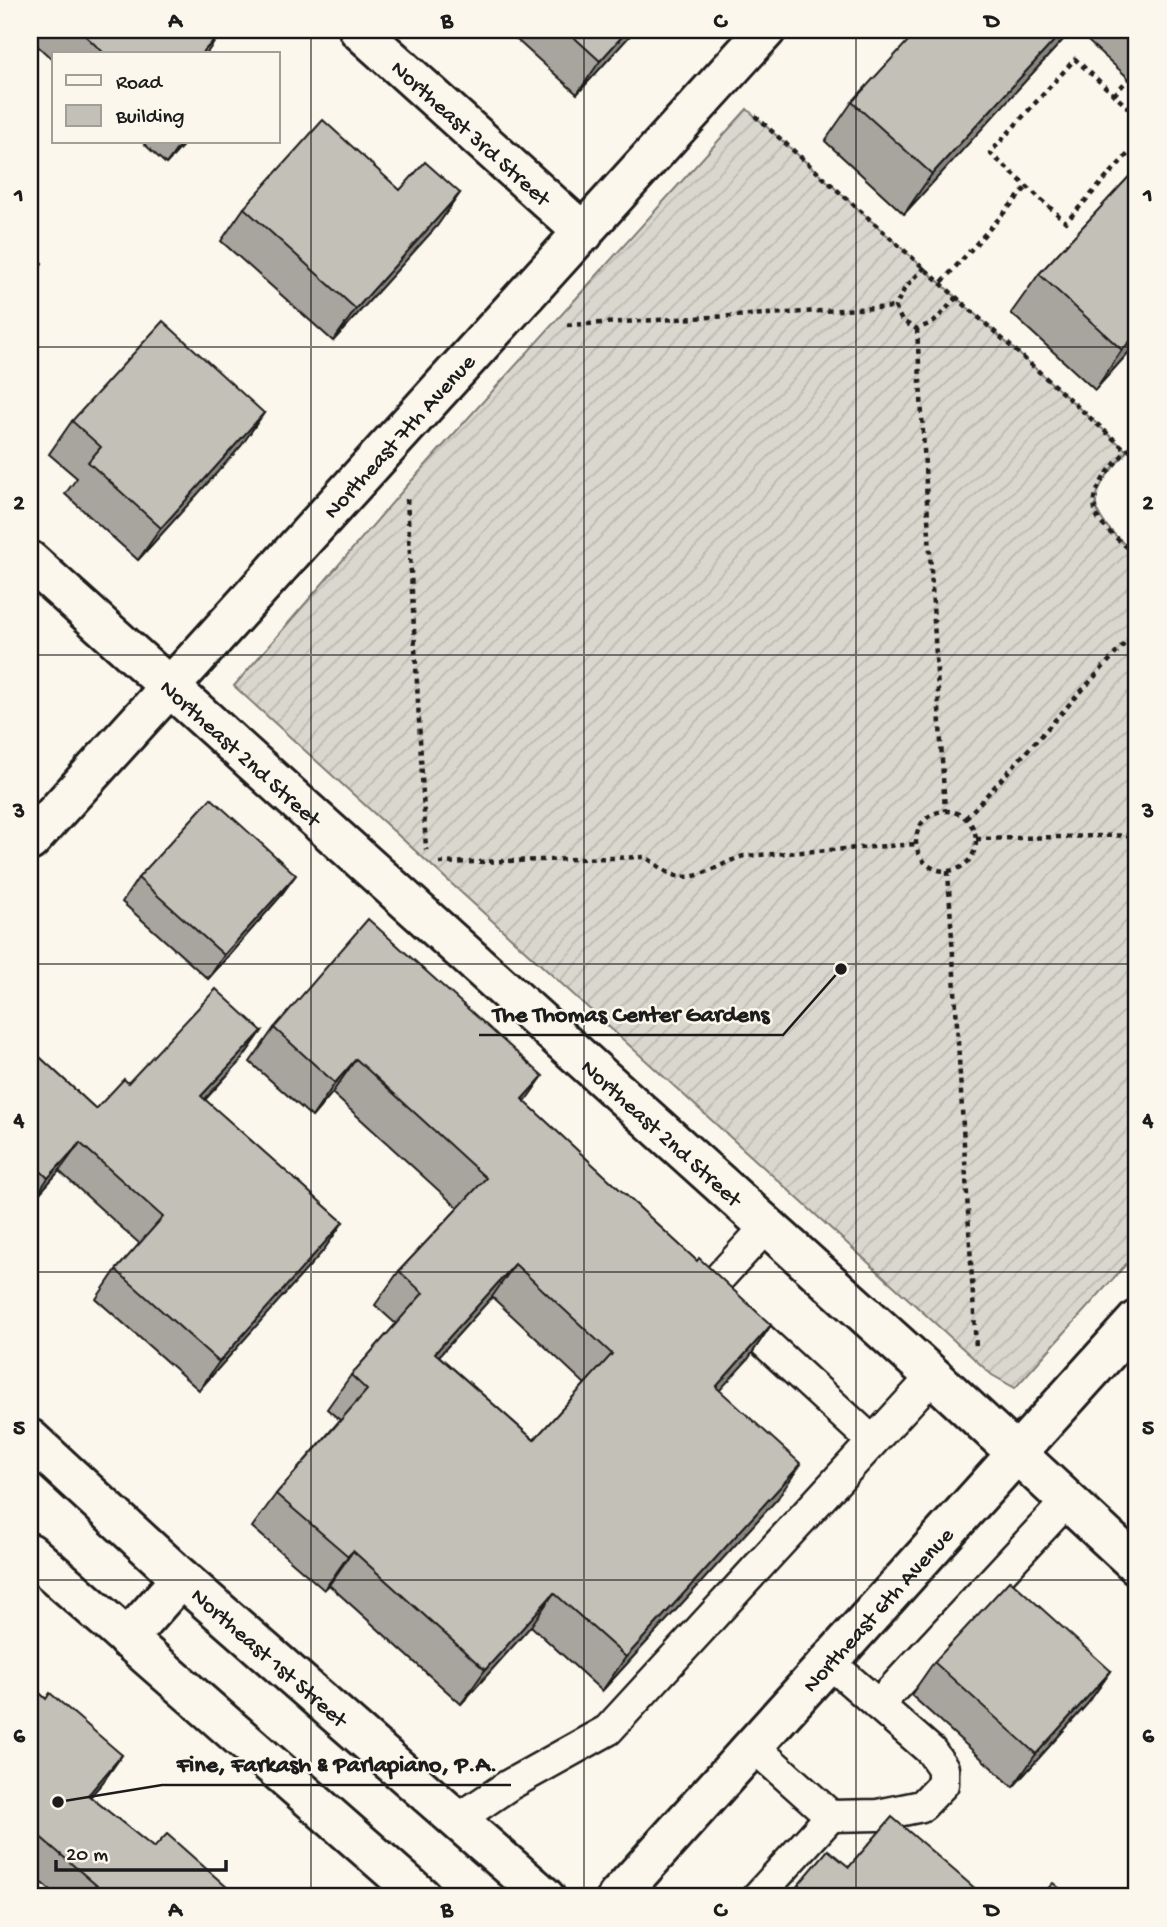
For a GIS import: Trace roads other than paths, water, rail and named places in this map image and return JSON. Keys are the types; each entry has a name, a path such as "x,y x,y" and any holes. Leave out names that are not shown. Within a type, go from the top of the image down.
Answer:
{"street":[{"name":"Northeast 3rd Street","path":"359,30 584,233"},
{"name":"Northeast 7th Avenue","path":"30,841 766,30"},
{"name":"Northeast 2nd Street","path":"30,561 933,1376 1137,1565"},
{"name":"Northeast 6th Avenue","path":"617,1897 1137,1320"},
{"name":"Northeast 1st Street","path":"30,1439 181,1578 545,1897"},
{"path":"30,1553 422,1897"},
{"path":"127,1640 181,1578"}],"lane":[{"path":"766,1226 708,1290 873,1441"},
{"path":"457,1820 509,1785 608,1730 933,1376"},
{"path":"878,1705 1067,1501"},
{"path":"753,1746 831,1816 878,1815 922,1806 943,1784 943,1768 931,1751 829,1662"},
{"path":"757,1897 831,1816"}],"place":[{"name":"The Thomas Center Gardens","path":"841,969"},
{"name":"Fine, Farkash & Parlapiano, P.A.","path":"58,1802"}]}
